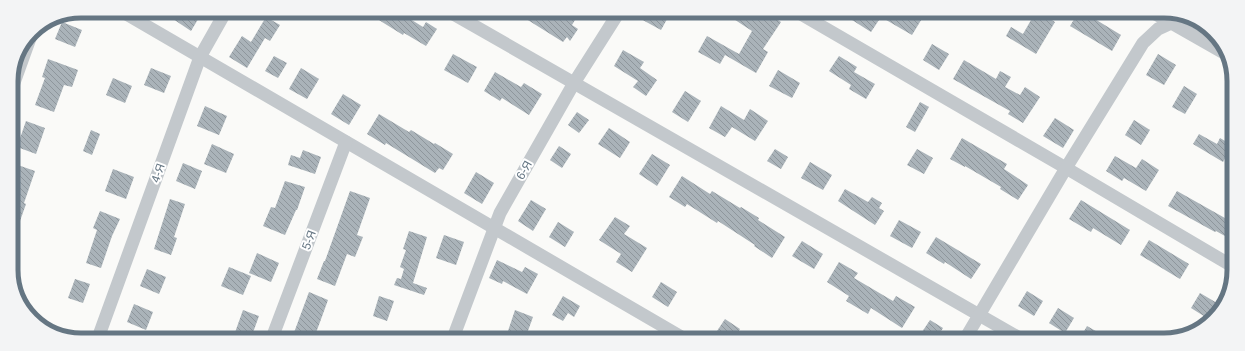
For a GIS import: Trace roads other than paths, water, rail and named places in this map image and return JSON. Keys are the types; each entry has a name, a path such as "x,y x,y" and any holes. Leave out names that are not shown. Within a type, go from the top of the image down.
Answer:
{"street":[{"path":"133,18 675,333"},
{"name":"4-Я","path":"100,333 200,57 222,18"},
{"path":"460,18 1011,333"},
{"name":"6-Я","path":"455,333 500,213 574,83 615,18"},
{"path":"809,18 1227,263"},
{"path":"969,333 1066,168 1143,43 1158,29 1174,19"},
{"path":"1177,19 1217,48"},
{"path":"20,67 24,56"},
{"name":"5-Я","path":"274,333 346,142"}]}
